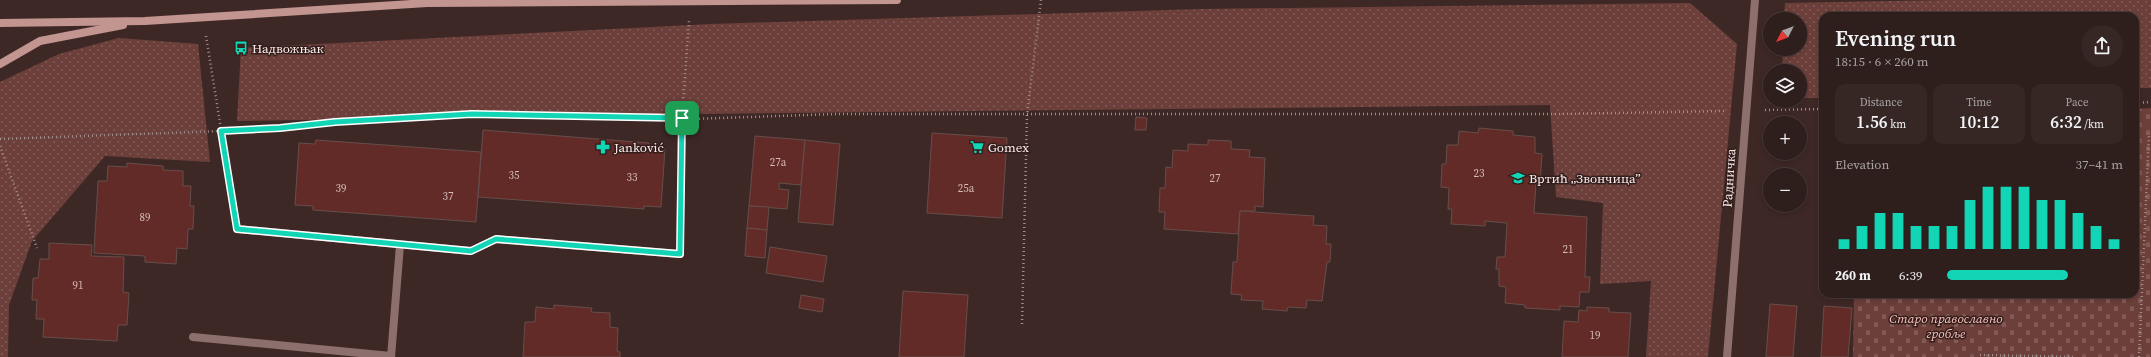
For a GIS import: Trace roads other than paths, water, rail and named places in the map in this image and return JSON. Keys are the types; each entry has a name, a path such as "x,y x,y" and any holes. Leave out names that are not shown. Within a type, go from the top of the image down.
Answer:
{"street":[{"path":"383,0 427,3"},
{"path":"0,24 145,21 427,3 897,0"},
{"name":"Радничка","path":"1727,357 1755,0"},
{"path":"0,64 40,41 145,21"},
{"path":"237,229 471,251 496,239 680,254"},
{"path":"193,337 391,356 400,245"}],"place":[{"name":"Надвожњак","path":"241,48"},
{"name":"Janković","path":"603,147"},
{"name":"Gomex","path":"977,147"},
{"name":"Вртић „Звончица”","path":"1518,178"}],"park label":[{"name":"Старо православно гробље","path":"1946,326"}]}
